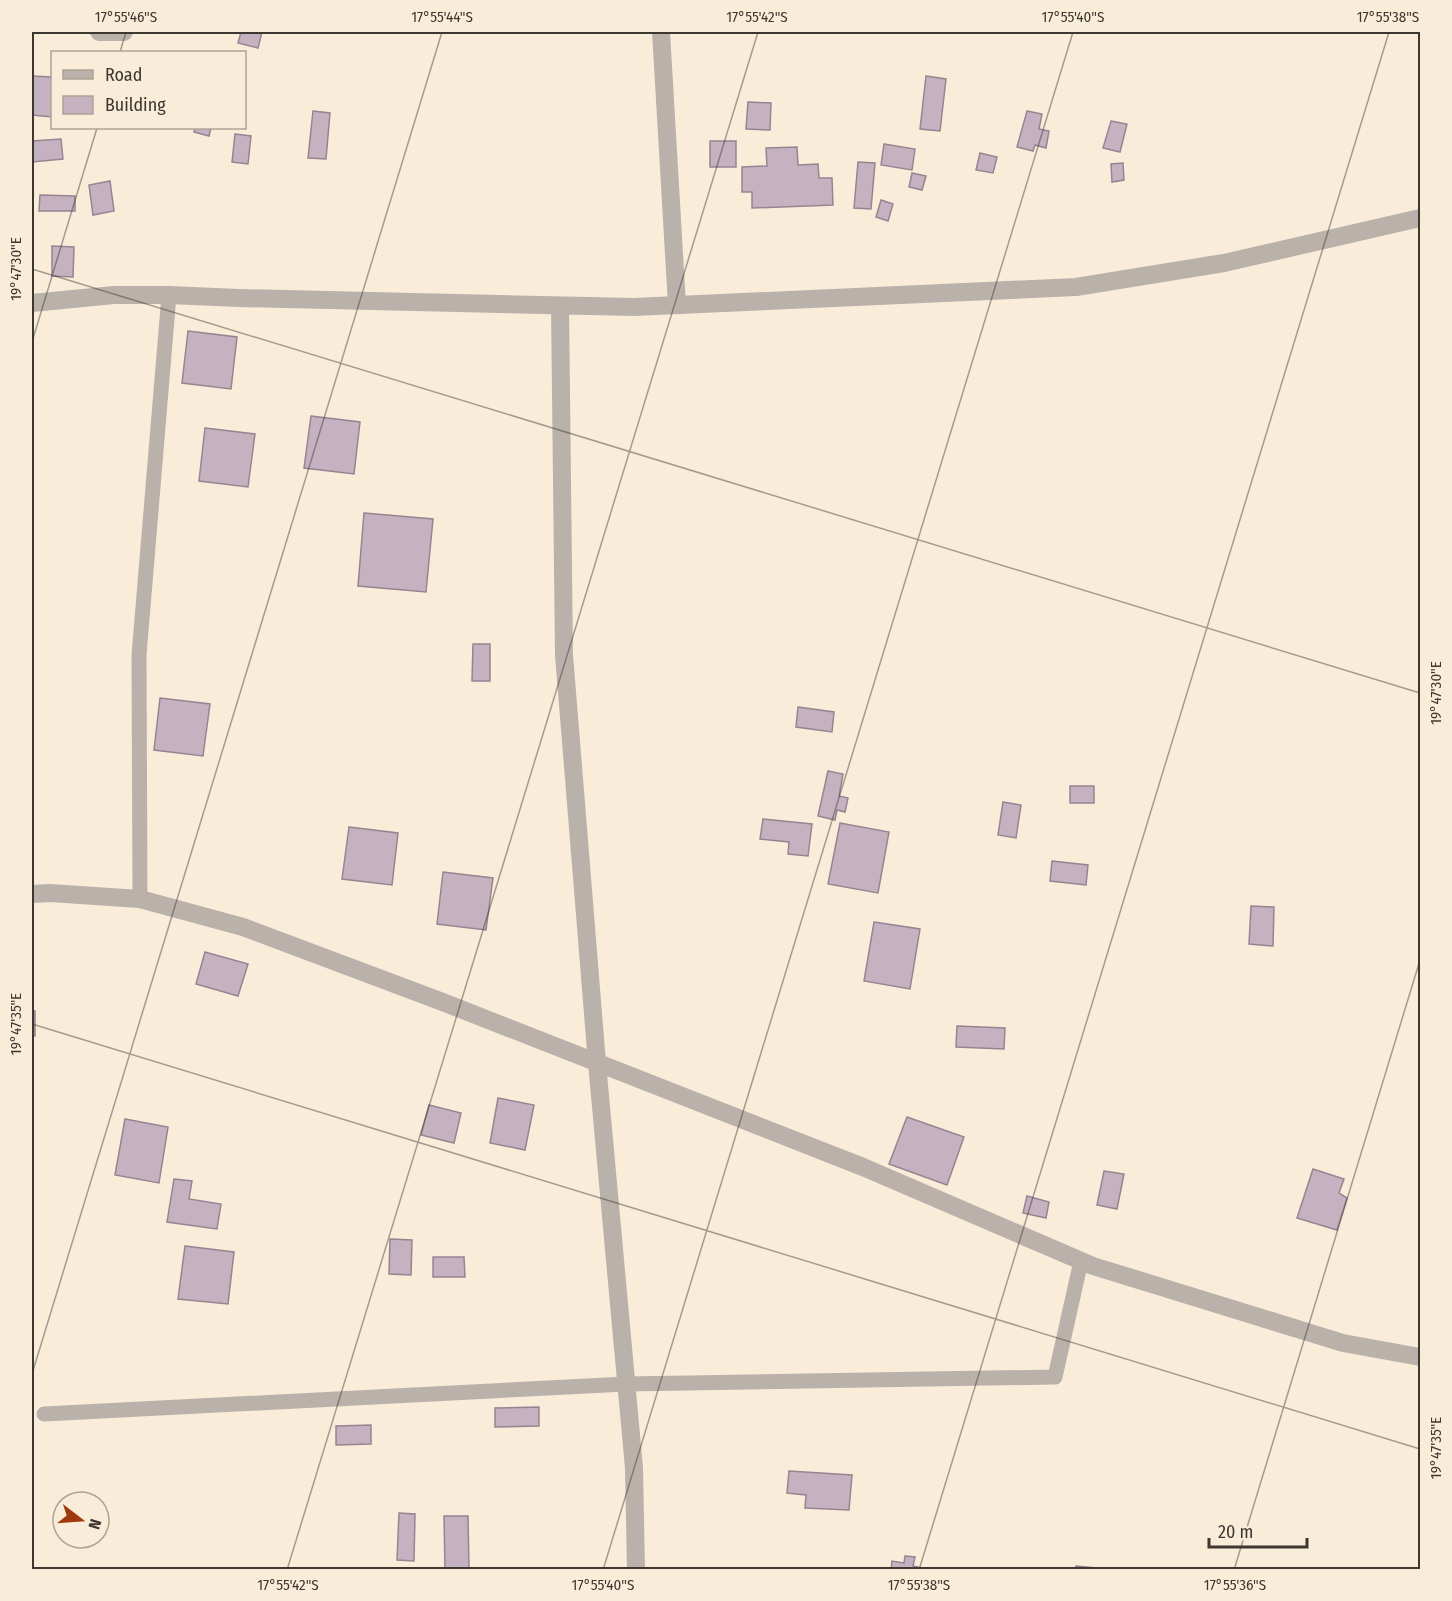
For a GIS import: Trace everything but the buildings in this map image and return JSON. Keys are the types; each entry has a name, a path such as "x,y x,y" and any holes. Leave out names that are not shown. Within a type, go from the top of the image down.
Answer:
{"street":[{"path":"99,32 124,32"},
{"path":"662,32 677,305"},
{"path":"32,303 114,296 170,295 634,307 1076,287 1224,263 1420,218"},
{"path":"560,306 564,656 597,1063 634,1468 636,1569"},
{"path":"32,894 50,893 140,899 243,927 440,1001 863,1167 1093,1266 1343,1343 1420,1357"}],"lane":[{"path":"140,899 139,655 170,295"},
{"path":"44,1414 626,1384 1055,1377 1081,1261"}]}
